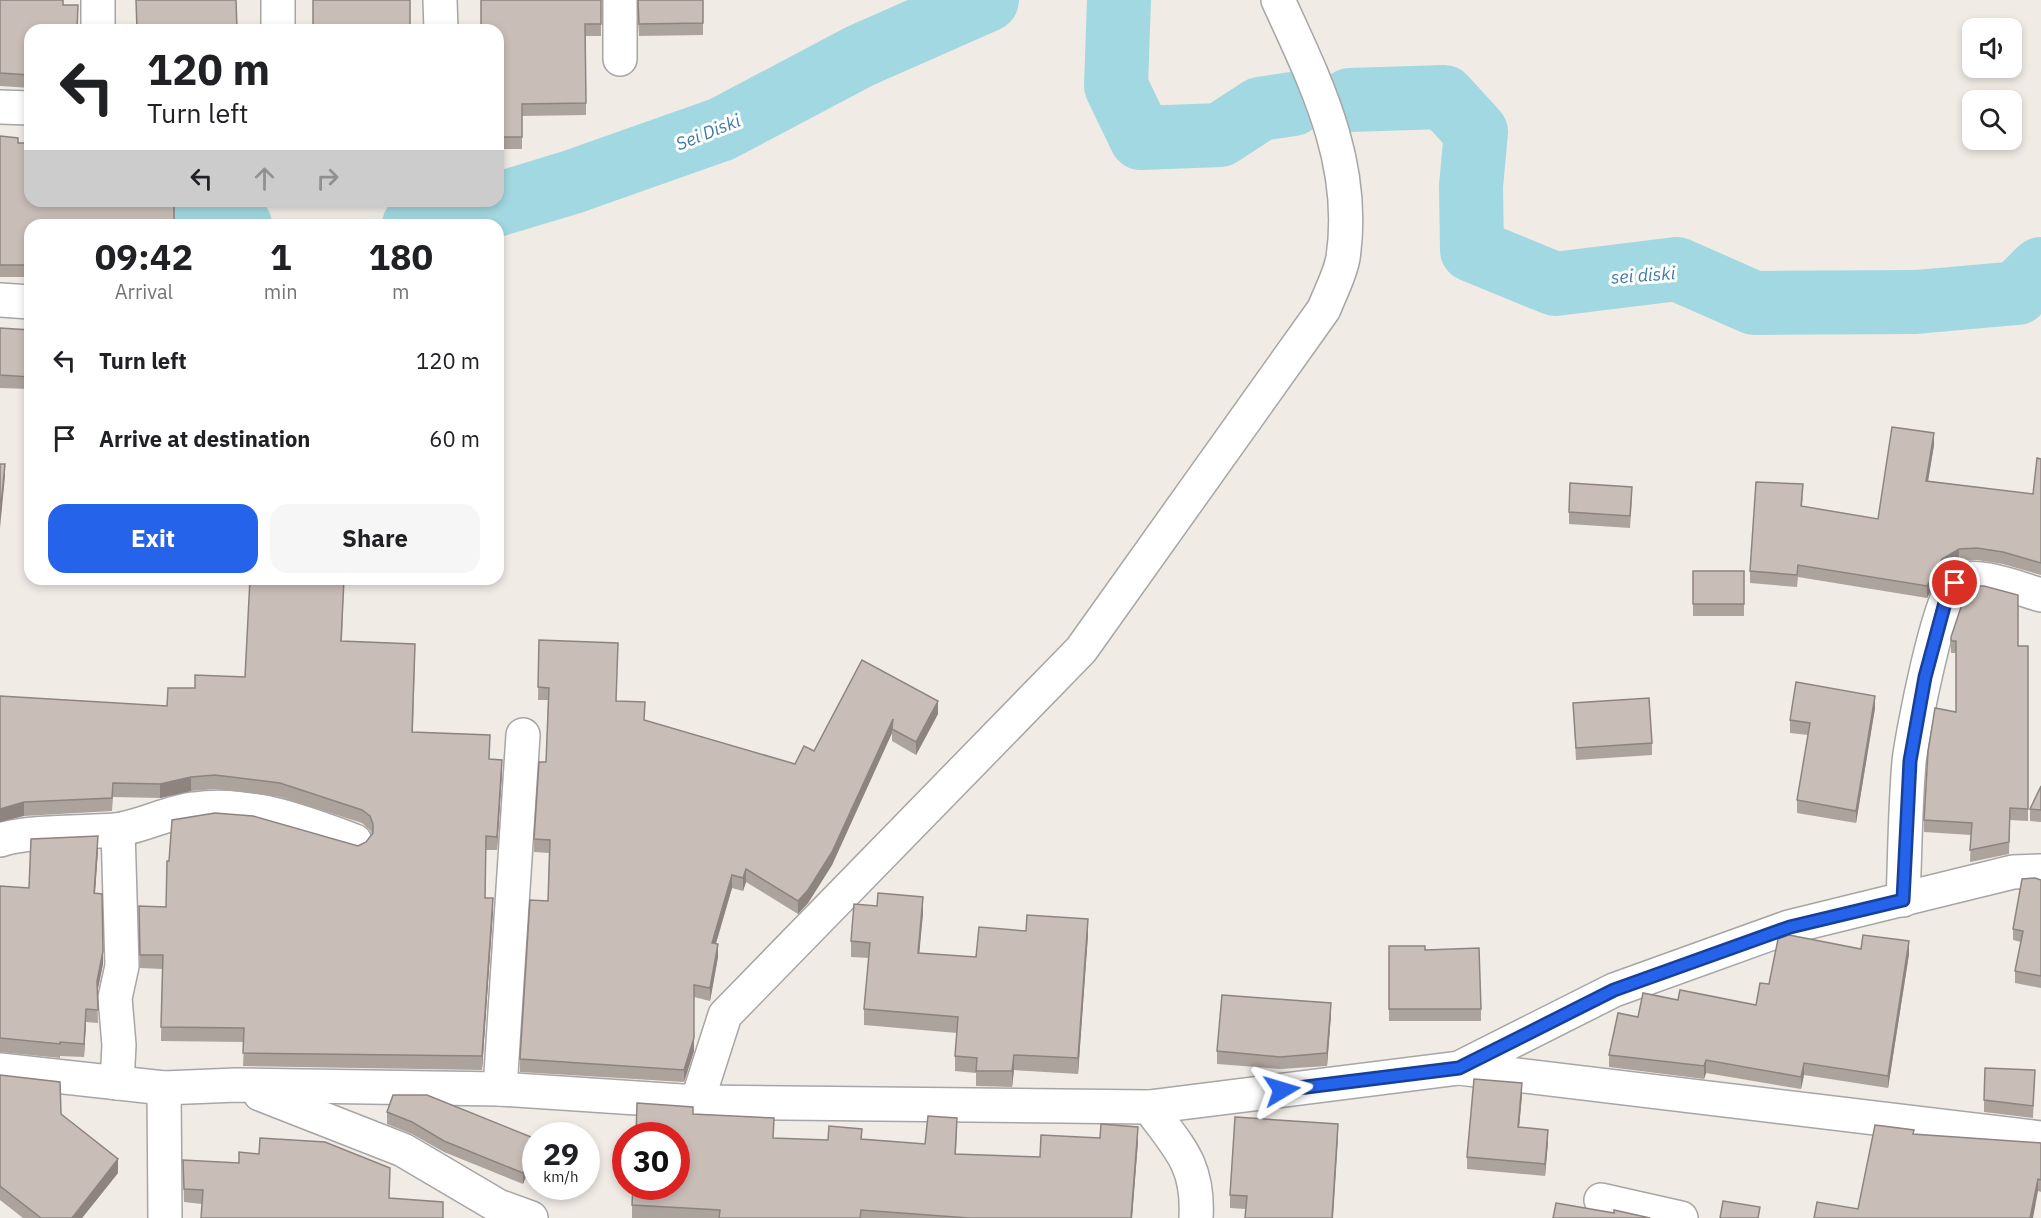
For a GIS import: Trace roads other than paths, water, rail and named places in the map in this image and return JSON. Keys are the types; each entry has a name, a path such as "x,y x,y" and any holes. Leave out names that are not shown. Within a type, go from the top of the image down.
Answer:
{"street":[{"path":"98,0 98,24"},
{"path":"278,0 278,24"},
{"path":"440,0 441,24"},
{"path":"620,0 620,59"},
{"path":"697,1102 725,1015 1082,650 1324,309 1343,260 1346,205 1339,149 1324,106 1278,0"},
{"path":"0,107 24,108"},
{"path":"0,300 24,302"},
{"path":"1903,900 1910,761 1925,677 1946,599 1955,583 1971,577 2041,595"},
{"path":"500,1089 523,735"},
{"path":"0,840 118,830 160,815 196,808 244,808 289,817 355,841"},
{"path":"117,1083 118,1045 115,998 122,966 118,830"},
{"path":"1459,1068 1614,990 1790,927 2013,872 2041,871"},
{"path":"0,1070 164,1088 236,1085 500,1089 697,1102 1149,1107 1459,1068 2041,1138"},
{"path":"236,1085 403,1150 491,1212 531,1218"},
{"path":"164,1088 165,1218"},
{"path":"1149,1107 1181,1151 1194,1174 1197,1196 1196,1218"},
{"path":"1601,1200 1681,1218"}],"waterway":[{"name":"Sei Diski","path":"504,203 572,182 722,129 860,56 987,0"},
{"name":"Sei Diski","path":"1119,0 1116,86 1141,138 1220,135 1260,109 1293,104"},
{"name":"sei diski","path":"1350,100 1444,97 1476,132 1471,186 1472,250 1555,284 1677,269 1754,303 1916,302 2017,293 2041,269"},
{"name":"Sei Diski","path":"446,219 489,207"},
{"name":"Sei Diski","path":"0,209 160,219"}]}
